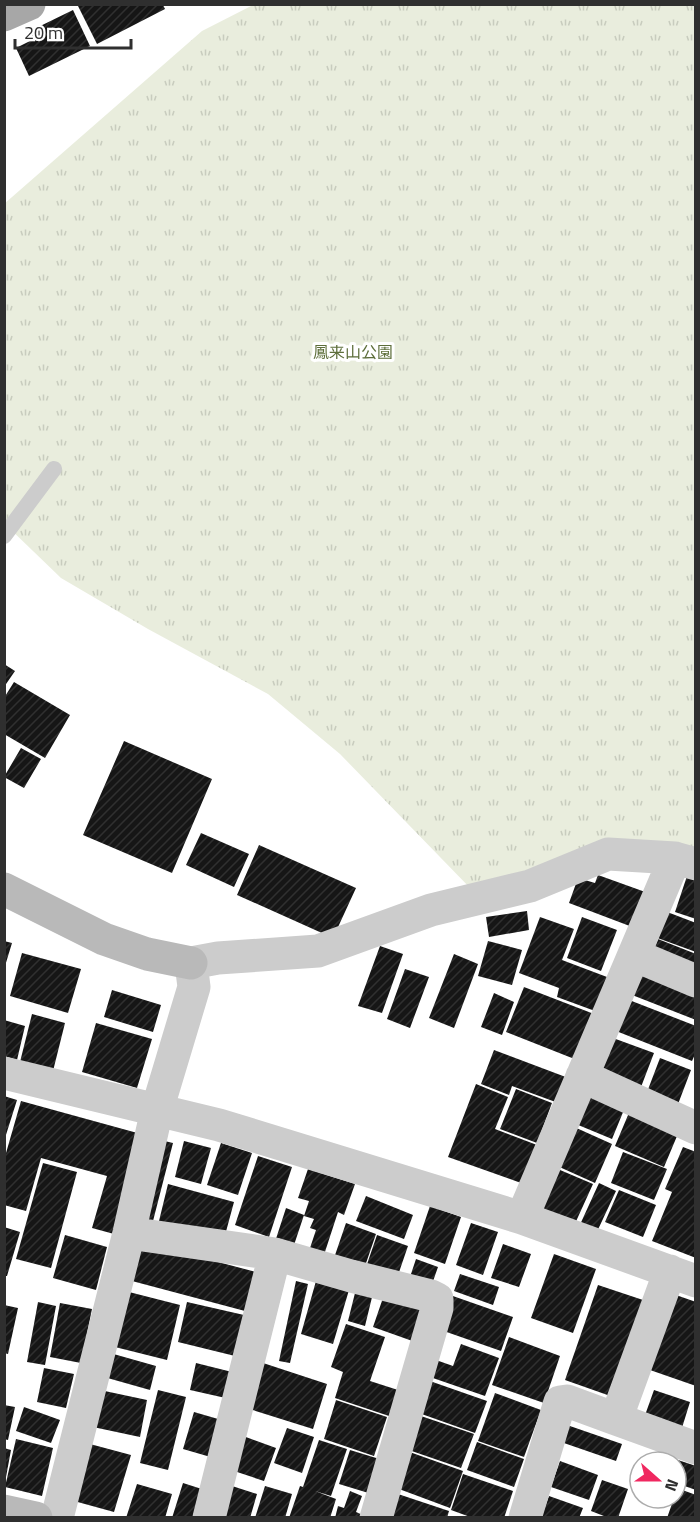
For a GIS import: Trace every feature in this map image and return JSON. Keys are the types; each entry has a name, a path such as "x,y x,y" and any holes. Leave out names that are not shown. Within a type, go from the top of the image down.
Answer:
{"main road":[{"path":"4,15 29,4"}],"street":[{"path":"4,889 104,939 147,954 191,963 218,958 318,951 431,910 530,885 609,854 686,861 634,955 522,1218"},
{"path":"634,955 696,981"},
{"path":"57,1518 129,1233 157,1110 194,987 191,963"},
{"path":"4,1073 219,1125 522,1218 683,1276 616,1419"},
{"path":"582,1076 696,1128"},
{"path":"129,1233 275,1254 436,1299 437,1308 376,1518"},
{"path":"209,1518 275,1254"},
{"path":"525,1518 560,1402 567,1401 696,1448"},
{"path":"4,1511 36,1518"}],"lane":[{"path":"4,536 54,469"}],"green space":[{"name":"鳳来山公園","path":"253,5 695,5 695,852 473,891 340,754 268,694 148,629 61,578 5,524 4,204 202,31"}],"building":[{"path":"163,5 165,9 97,44 78,6"},
{"path":"73,10 90,46 29,76 16,48 32,40 28,32"},
{"path":"4,664 15,671 4,687"},
{"path":"14,682 70,715 45,758 4,734 4,698"},
{"path":"124,741 212,779 172,873 83,835"},
{"path":"21,748 41,759 24,788 4,777"},
{"path":"201,833 249,854 234,887 186,865"},
{"path":"259,845 356,888 333,938 237,895"},
{"path":"690,867 696,869 696,919 675,912"},
{"path":"598,875 648,893 635,928 569,903 578,878 595,883"},
{"path":"662,910 696,923 696,952 652,936"},
{"path":"527,911 529,930 489,937 486,917"},
{"path":"540,917 574,929 562,960 607,977 595,1011 557,997 559,988 519,973"},
{"path":"582,917 617,930 601,971 567,958"},
{"path":"658,939 696,954 696,976 650,959"},
{"path":"4,941 12,943 5,966 4,966"},
{"path":"488,941 522,950 512,985 478,976"},
{"path":"380,946 403,954 382,1013 358,1006"},
{"path":"22,953 81,969 68,1013 10,996"},
{"path":"454,954 478,964 454,1028 429,1018"},
{"path":"639,963 696,985 696,1020 627,993"},
{"path":"405,969 429,977 410,1028 387,1019"},
{"path":"524,987 594,1014 577,1060 506,1032"},
{"path":"112,990 161,1005 153,1032 104,1017"},
{"path":"494,993 514,1002 502,1035 481,1027"},
{"path":"624,998 696,1026 696,1052 692,1061 611,1029"},
{"path":"32,1014 65,1023 53,1071 20,1062"},
{"path":"4,1020 25,1026 17,1060 4,1056"},
{"path":"96,1023 152,1039 137,1088 82,1072"},
{"path":"613,1038 654,1053 641,1087 601,1073"},
{"path":"494,1050 571,1079 561,1104 512,1086 509,1095 481,1084"},
{"path":"660,1058 691,1070 675,1112 644,1100"},
{"path":"476,1084 508,1097 495,1129 537,1145 521,1183 448,1157"},
{"path":"585,1088 626,1105 612,1139 571,1122"},
{"path":"516,1089 552,1103 537,1143 500,1129"},
{"path":"4,1096 17,1100 5,1138 4,1138"},
{"path":"21,1101 141,1134 114,1234 92,1228 107,1176 41,1158 26,1211 4,1205 4,1160"},
{"path":"631,1108 680,1129 664,1167 615,1146"},
{"path":"572,1126 612,1144 595,1183 555,1165"},
{"path":"156,1139 173,1143 153,1221 138,1217"},
{"path":"184,1141 211,1148 201,1184 175,1177"},
{"path":"221,1143 252,1153 238,1195 207,1185"},
{"path":"683,1147 696,1152 696,1258 652,1241 672,1192 665,1189"},
{"path":"623,1152 667,1169 654,1200 611,1183"},
{"path":"258,1156 292,1167 269,1237 235,1225"},
{"path":"43,1163 77,1172 51,1268 16,1259"},
{"path":"553,1167 593,1184 573,1228 534,1210"},
{"path":"308,1169 355,1184 344,1215 338,1212 322,1261 307,1257 316,1230 310,1228 314,1219 304,1216 309,1201 298,1198"},
{"path":"599,1183 616,1191 595,1236 578,1229"},
{"path":"168,1184 234,1202 224,1239 159,1221"},
{"path":"619,1190 656,1205 643,1237 605,1222"},
{"path":"366,1196 413,1215 404,1239 356,1221"},
{"path":"430,1206 461,1217 445,1264 414,1253"},
{"path":"286,1208 304,1215 290,1257 272,1251"},
{"path":"346,1223 376,1234 363,1272 333,1261"},
{"path":"471,1223 498,1232 483,1275 456,1265"},
{"path":"4,1227 20,1232 7,1276 4,1276"},
{"path":"65,1235 107,1247 96,1290 53,1278"},
{"path":"377,1235 408,1246 396,1281 365,1270"},
{"path":"142,1242 256,1272 245,1311 132,1281"},
{"path":"503,1244 531,1254 519,1287 491,1278"},
{"path":"554,1254 596,1269 573,1333 531,1318"},
{"path":"416,1259 438,1267 431,1287 409,1280"},
{"path":"460,1274 499,1287 493,1305 454,1291"},
{"path":"296,1281 308,1284 290,1363 279,1361"},
{"path":"316,1281 349,1290 333,1344 301,1334"},
{"path":"357,1285 374,1289 365,1326 348,1321"},
{"path":"598,1285 649,1302 616,1398 565,1380"},
{"path":"129,1292 180,1305 167,1360 115,1347"},
{"path":"385,1292 430,1307 418,1343 373,1327"},
{"path":"450,1295 513,1317 501,1351 438,1329"},
{"path":"676,1295 696,1302 696,1386 650,1370"},
{"path":"38,1302 56,1306 45,1365 27,1362"},
{"path":"187,1302 244,1315 235,1356 178,1342"},
{"path":"60,1303 92,1309 81,1363 50,1357"},
{"path":"4,1305 18,1308 8,1354 4,1353"},
{"path":"346,1324 385,1337 370,1381 398,1390 389,1416 335,1398 343,1372 331,1367"},
{"path":"509,1337 560,1356 544,1403 492,1385"},
{"path":"461,1344 499,1358 485,1396 430,1377 436,1360 453,1366"},
{"path":"110,1353 156,1366 150,1390 104,1377"},
{"path":"257,1361 327,1384 313,1429 243,1407"},
{"path":"196,1363 236,1373 230,1399 190,1390"},
{"path":"44,1368 74,1374 66,1408 37,1402"},
{"path":"427,1380 487,1401 475,1433 416,1412"},
{"path":"100,1390 147,1400 140,1437 93,1427"},
{"path":"158,1390 186,1397 168,1470 140,1463"},
{"path":"654,1390 690,1402 681,1431 644,1418"},
{"path":"495,1393 541,1410 524,1457 478,1441"},
{"path":"336,1400 387,1417 374,1456 324,1439"},
{"path":"4,1405 15,1407 8,1440 4,1439"},
{"path":"24,1407 60,1420 51,1443 16,1431"},
{"path":"194,1412 225,1421 214,1458 183,1449"},
{"path":"415,1414 474,1434 461,1468 403,1448"},
{"path":"567,1425 622,1444 616,1461 561,1442"},
{"path":"287,1428 314,1437 302,1473 274,1463"},
{"path":"235,1433 276,1448 264,1481 222,1467"},
{"path":"16,1439 53,1448 42,1496 5,1487"},
{"path":"319,1440 347,1449 331,1496 315,1491 336,1499 330,1518 289,1518 300,1486 303,1487"},
{"path":"477,1442 524,1459 514,1487 467,1470"},
{"path":"90,1444 131,1455 114,1512 74,1501"},
{"path":"4,1448 11,1450 6,1477 4,1477"},
{"path":"350,1450 386,1461 375,1495 339,1484"},
{"path":"404,1450 463,1471 450,1508 391,1486"},
{"path":"560,1461 598,1475 589,1500 551,1487"},
{"path":"688,1463 696,1466 696,1490 688,1487"},
{"path":"463,1474 513,1491 504,1518 473,1518 451,1510"},
{"path":"602,1480 628,1489 618,1518 609,1518 591,1511"},
{"path":"183,1483 208,1491 200,1518 172,1518"},
{"path":"137,1484 172,1494 165,1518 126,1518"},
{"path":"229,1485 257,1494 250,1518 219,1518"},
{"path":"265,1486 292,1494 285,1518 255,1518"},
{"path":"350,1491 362,1496 356,1512 370,1518 335,1518 338,1506 344,1508"},
{"path":"688,1492 696,1495 696,1518 667,1518 670,1510 688,1510"},
{"path":"395,1493 449,1511 447,1518 389,1518"},
{"path":"549,1496 583,1508 579,1518 541,1518"}]}
